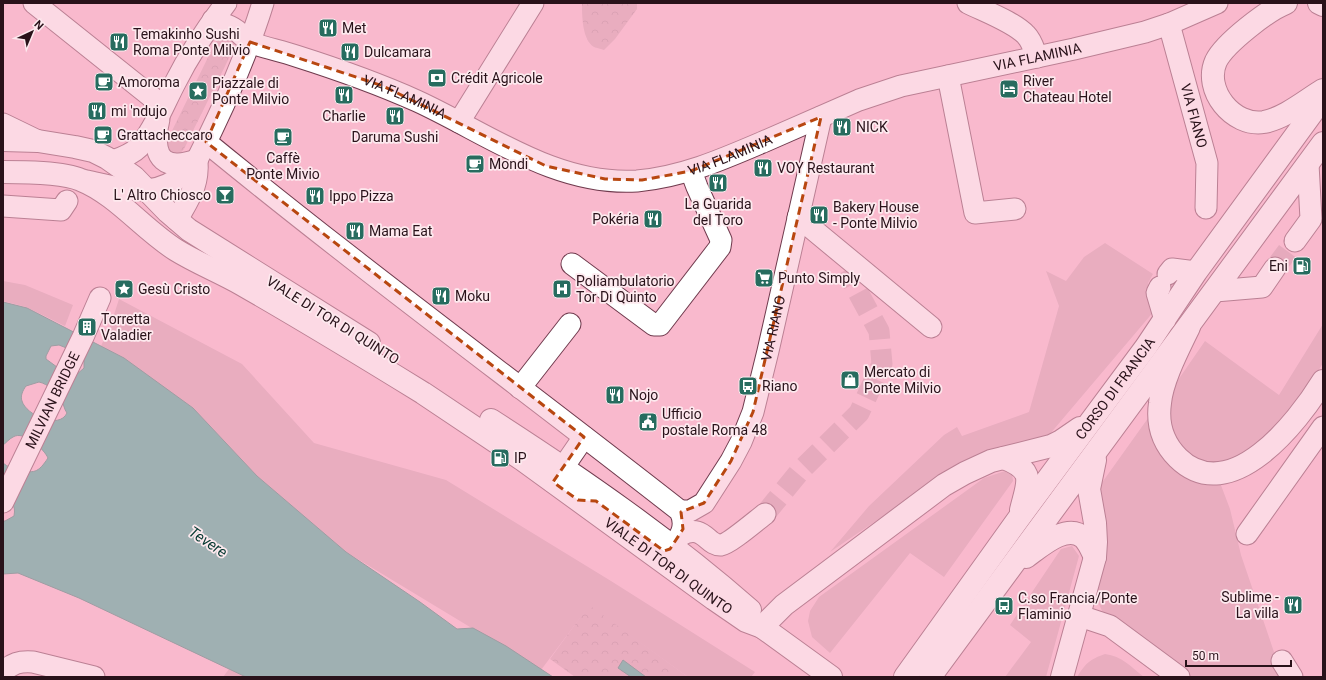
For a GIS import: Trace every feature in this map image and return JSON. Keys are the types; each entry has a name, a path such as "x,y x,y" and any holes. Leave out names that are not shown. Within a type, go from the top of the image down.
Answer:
{"main road":[{"path":"1286,3 1274,9 1246,30 1219,56 1215,64 1214,71 1214,84 1216,91 1232,114 1248,122 1262,122 1290,111 1323,90"},
{"path":"1319,3 1323,5"},
{"name":"CORSO DI FRANCIA","path":"905,677 1019,518 1165,320 1196,272 1323,98"},
{"name":"VIALE DI TOR DI QUINTO","path":"3,140 38,141 85,149 100,154 113,162 134,177 189,230 558,474 578,500 714,599 746,621 762,627 831,677"},
{"name":"CORSO DI FRANCIA","path":"930,677 1323,143"},
{"path":"3,172 46,174 81,180"},
{"name":"VIALE DI TOR DI QUINTO","path":"81,180 110,198 153,234 184,255 240,283 423,393 492,439 558,474 604,495 677,541 710,575 753,612 762,627"},
{"path":"1188,327 1162,392 1159,408 1159,420 1163,436 1172,452 1182,462 1198,470 1207,473 1224,472 1237,469 1250,462 1262,453 1293,422 1323,381"},
{"path":"762,627 789,601 944,485 978,466 1056,443 1083,425 1098,411"},
{"path":"1062,677 1095,557 1095,523 1089,489 1097,451"},
{"path":"1004,458 1020,465 1027,477 1027,486 1019,518"},
{"path":"1013,565 1052,539 1066,533 1076,534 1084,538 1095,557"}],"street":[{"path":"34,3 162,109"},
{"path":"113,162 127,156 140,145 162,109 183,69 226,3"},
{"path":"81,180 130,190 147,190 175,181 197,160 238,75 263,3"},
{"path":"459,122 533,3"},
{"path":"968,3 1011,24 1024,33 1030,41 1037,57"},
{"name":"VIA FLAMINIA","path":"250,42 303,58 382,86 459,122 528,158 556,170 615,180 635,181 665,177 691,171 711,164 883,91 1145,32 1170,24 1217,3"},
{"path":"214,20 230,27 250,42"},
{"name":"VIA FIANO","path":"1170,24 1207,163 1206,208"},
{"path":"948,76 976,213 1015,209"},
{"path":"162,109 156,131 156,140 160,156 167,162 174,164 182,164 197,160"},
{"name":"VIA RIANO","path":"702,534 699,530 697,516 731,461 741,442 753,412 770,344 821,117"},
{"path":"3,124 38,141"},
{"path":"206,142 520,388 680,511 683,521 677,541"},
{"path":"177,220 194,188 198,175 197,160"},
{"path":"1295,241 1311,219 1308,164"},
{"path":"572,264 654,325 660,325 720,247 721,240 691,171"},
{"path":"3,206 60,210 67,201"},
{"path":"797,224 846,270"},
{"path":"797,224 931,326"},
{"path":"1215,291 1262,287 1275,268"},
{"path":"1165,320 1157,293 1164,281 1172,269 1196,272"},
{"name":"MILVIAN BRIDGE","path":"3,502 80,344 100,298"},
{"path":"520,388 570,324"},
{"path":"1247,534 1323,427"},
{"path":"558,474 584,437"},
{"name":"VIALE DI TOR DI QUINTO","path":"578,500 591,500 596,502 664,551 669,550 677,541"},
{"path":"680,511 690,511 704,503"},
{"path":"677,541 690,531 694,531 702,534 716,544 723,544 730,541 765,514"},
{"path":"1080,616 1105,637 1160,677"},
{"path":"1080,616 1110,626 1180,677"},
{"path":"3,673 7,667 23,661 94,677"}],"highlighted area":[{"path":"250,42 383,86 546,166 605,179 642,180 691,171 821,117 753,412 731,461 704,503 681,512 683,529 670,549 664,551 596,501 578,500 553,482 584,437 206,142"}],"green space":[{"path":"582,3 637,3 637,9 615,39 604,50 594,47 587,39 582,14"},
{"path":"225,35 232,39 235,46 184,149 179,155 171,155 166,143 217,39"},
{"path":"1105,243 1153,274 1148,283 1155,310 1044,441 998,447 966,460 830,552 869,506 944,435 957,427 962,436 1029,412 1059,306 1046,271 1066,281 1084,257"},
{"path":"3,281 25,285 73,305 65,326 26,307 3,301"},
{"path":"119,299 242,364 314,443 446,480 611,581 755,672 751,677 688,677 589,606 541,670 346,552 257,476 193,408 101,346 111,324"},
{"path":"1323,324 1323,363 1312,381 1284,419 1237,461 1198,464 1170,439 1167,396 1205,341 1279,395"},
{"path":"1151,414 1154,432 1219,480 1230,509 1241,555 1284,677 1190,677 1104,615 1095,596 1096,491"},
{"path":"1005,471 1012,472 1013,481 944,577 910,553 830,653 812,637 808,621 810,611 819,597 984,478"},
{"path":"1072,546 1079,556 1046,677 1005,677 1031,642 1010,625 1061,549"},
{"path":"589,605 688,677 575,677 550,659"},
{"path":"1105,654 1116,657 1144,677 1077,677 1088,662"},
{"path":"229,669 246,677 223,677"}],"water":[{"name":"Tevere","path":"3,302 27,308 124,358 193,408 257,476 346,552 457,629 473,628 506,646 553,677 246,677 79,598 18,573 3,574 3,521 14,516 14,507 3,498 3,463 11,468 32,472 41,467 48,458 38,446 23,436 13,437 3,445","holes":["59,345 69,349 84,360 84,368 76,375 61,370 46,359 51,346","39,382 49,387 60,398 67,413 63,418 57,420 43,419 25,406 21,397 24,389 26,386"]},
{"path":"623,660 646,677 631,677 618,668"}],"tunnel":[{"path":"1275,268 1295,241"},
{"path":"765,514 801,470 859,413 882,364 879,331 846,270"}],"place":[{"name":"Met","path":"328,28"},
{"name":"Temakinho Sushi Roma Ponte Milvio","path":"119,42"},
{"name":"Dulcamara","path":"350,52"},
{"name":"Crédit Agricole","path":"437,78"},
{"name":"Amoroma","path":"104,82"},
{"name":"River Chateau Hotel","path":"1009,89"},
{"name":"Piazzale di Ponte Milvio","path":"198,91"},
{"name":"Charlie","path":"344,95"},
{"name":"mi 'ndujo","path":"97,111"},
{"name":"Daruma Sushi","path":"395,116"},
{"name":"NICK","path":"842,127"},
{"name":"Grattacheccaro","path":"103,135"},
{"name":"Caffè Ponte Mivio","path":"283,137"},
{"name":"Mondi","path":"475,164"},
{"name":"VOY Restaurant","path":"763,168"},
{"name":"La Guarida del Toro","path":"718,183"},
{"name":"L' Altro Chiosco","path":"225,195"},
{"name":"Ippo Pizza","path":"315,196"},
{"name":"Bakery House - Ponte Milvio","path":"819,215"},
{"name":"Pokéria","path":"653,219"},
{"name":"Mama Eat","path":"355,231"},
{"name":"Eni","path":"1302,266"},
{"name":"Punto Simply","path":"764,278"},
{"name":"Gesù Cristo","path":"124,289"},
{"name":"Poliambulatorio Tor Di Quinto","path":"562,289"},
{"name":"Moku","path":"441,296"},
{"name":"Torretta Valadier","path":"87,327"},
{"name":"Mercato di Ponte Milvio","path":"850,380"},
{"name":"Riano","path":"748,386"},
{"name":"Nojo","path":"615,395"},
{"name":"Ufficio postale Roma 48","path":"648,422"},
{"name":"IP","path":"500,458"},
{"name":"Sublime - La villa","path":"1293,605"},
{"name":"C.so Francia/Ponte Flaminio","path":"1004,606"}]}
